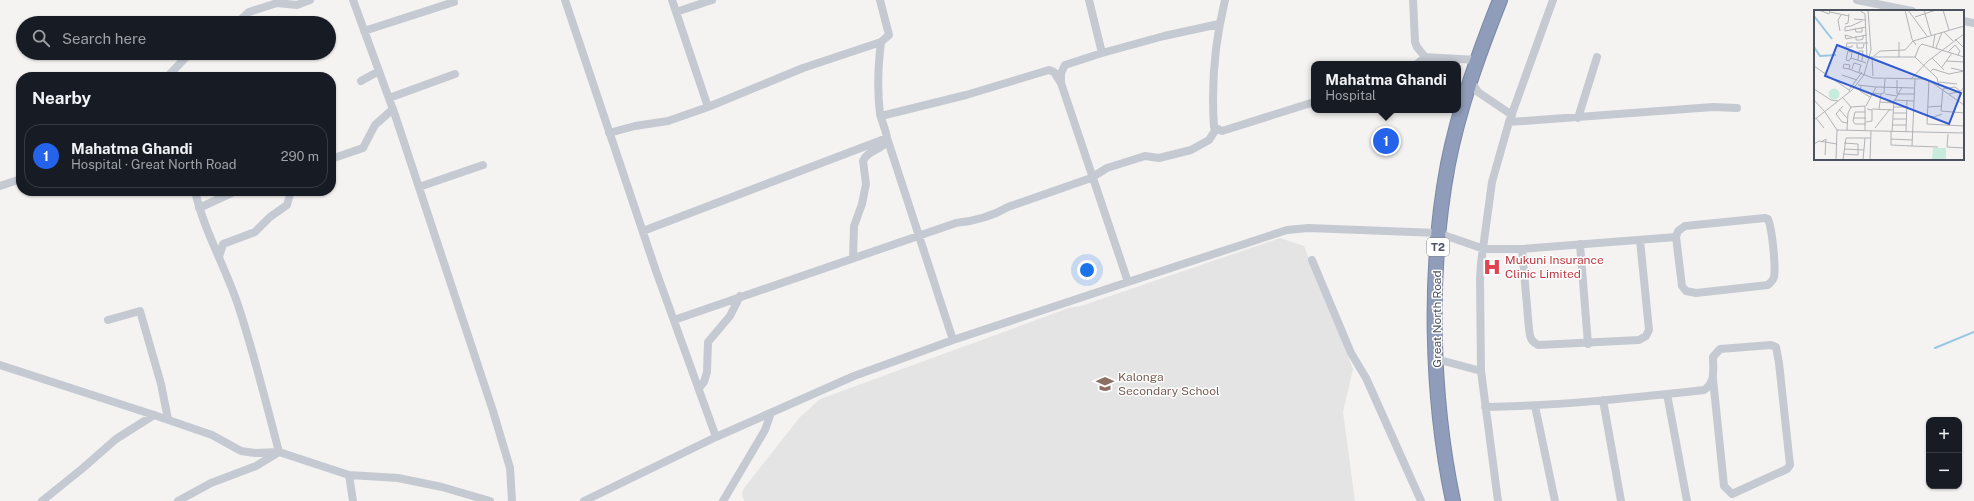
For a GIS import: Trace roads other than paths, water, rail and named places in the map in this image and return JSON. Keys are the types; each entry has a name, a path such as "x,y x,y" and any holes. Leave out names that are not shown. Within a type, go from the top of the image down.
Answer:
{"highway":[{"name":"Great North Road","path":"1453,501 1440,421 1436,359 1438,233 1448,164 1477,60 1500,0"}],"street":[{"path":"245,16 249,12 277,3 298,5 310,0"},
{"path":"353,0 393,109 506,451 510,468 512,501"},
{"path":"565,0 609,133 716,437"},
{"path":"672,0 708,107"},
{"path":"676,12 712,0"},
{"path":"609,133 635,126 668,121 708,107 803,68 881,42 889,35 880,0"},
{"path":"1089,0 1102,53"},
{"path":"1225,0 1219,24 1214,72 1212,110 1214,126 1216,129 1222,131 1311,103"},
{"path":"1413,0 1415,42 1425,57"},
{"path":"1498,501 1481,370 1480,279 1492,182 1510,119 1553,0"},
{"path":"1857,0 1907,10"},
{"path":"364,31 454,2"},
{"path":"1964,21 1974,23"},
{"path":"881,116 966,95 1102,53 1164,36 1219,24"},
{"path":"881,42 878,64 881,116 953,340"},
{"path":"1420,61 1425,57 1477,60"},
{"path":"1578,118 1597,57"},
{"path":"171,72 183,60"},
{"path":"1065,65 1061,73 1061,83 1091,178 1128,282"},
{"path":"1051,70 1061,83"},
{"path":"361,81 379,71"},
{"path":"389,98 455,74"},
{"path":"1471,80 1478,92 1510,119 1578,118 1713,107 1737,108"},
{"path":"336,156 363,148 375,125 393,109"},
{"path":"674,320 740,296 956,223 973,222 997,214 1008,207 1091,178 1106,168 1145,156 1159,158 1191,150 1205,142 1216,129"},
{"path":"643,231 887,138"},
{"path":"853,258 854,226 862,204 866,184 863,161 870,152 882,146 887,138"},
{"path":"419,187 482,165"},
{"path":"0,186 16,181"},
{"path":"195,196 206,231 238,305 260,378 279,452"},
{"path":"199,208 225,196"},
{"path":"218,257 223,244 255,232 287,205 290,196"},
{"path":"1768,219 1771,228 1773,281 1768,284 1696,292 1686,291 1682,286 1676,237 1678,231 1685,226 1732,220 1768,219"},
{"path":"584,501 716,437 854,376 953,340 1298,228 1438,233 1484,249 1522,249 1676,237"},
{"path":"1522,249 1531,340 1538,344 1588,344 1639,340 1646,336 1649,330 1640,240"},
{"path":"1580,244 1588,344"},
{"path":"1312,260 1351,353 1366,378 1420,501"},
{"path":"699,388 704,382 707,372 708,342 730,316 740,296"},
{"path":"108,320 140,311 161,384 168,420"},
{"path":"1485,407 1535,406 1704,390 1710,386 1713,379 1713,356 1720,349 1771,345 1776,347 1790,465 1787,469 1732,494 1724,486 1713,379"},
{"path":"1436,359 1481,370"},
{"path":"0,365 154,414 212,435 241,451 255,453 279,452 349,475 398,478 442,487 490,501"},
{"path":"1667,394 1687,501"},
{"path":"1603,400 1621,501"},
{"path":"1535,406 1555,501"},
{"path":"723,501 765,430 771,413"},
{"path":"42,501 84,468 116,439 154,414"},
{"path":"178,501 211,483 256,466 279,452"},
{"path":"349,475 353,501"}],"waterway":[{"path":"1935,348 1974,332"}],"place":[{"name":"Mahatma Ghandi","path":"1386,141"},
{"name":"Mukuni Insurance Clinic Limited","path":"1492,267"},
{"name":"Kalonga Secondary School","path":"1105,384"}]}
